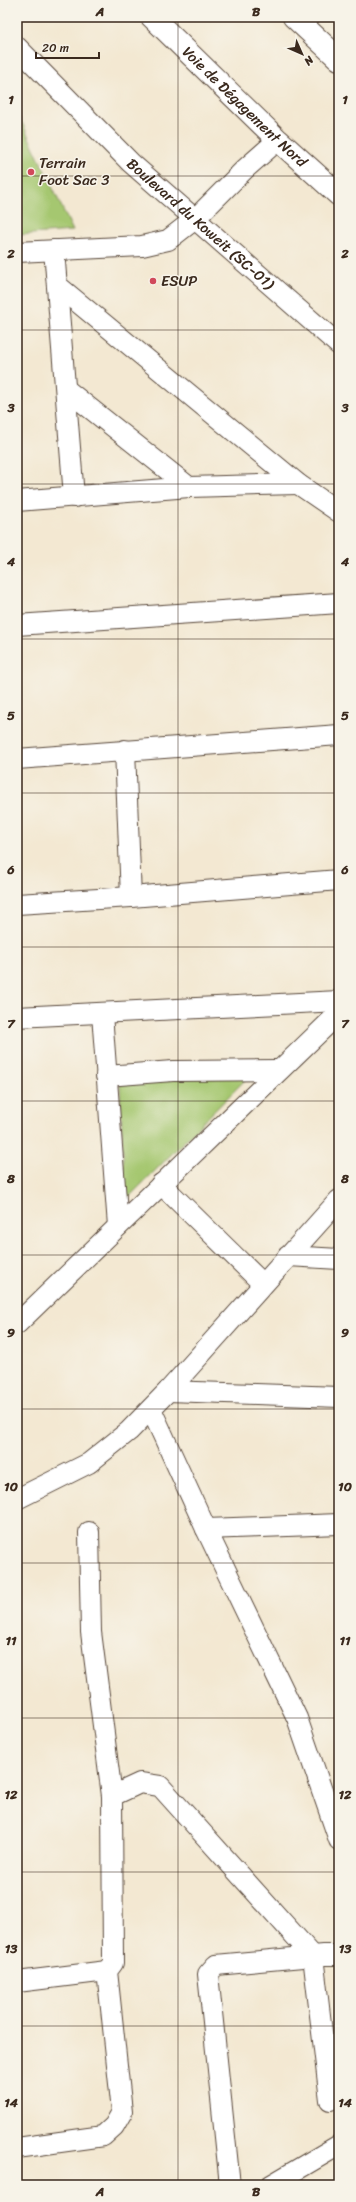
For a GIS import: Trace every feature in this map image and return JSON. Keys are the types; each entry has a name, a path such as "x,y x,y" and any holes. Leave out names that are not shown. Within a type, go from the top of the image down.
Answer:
{"highway":[{"name":"Voie de Dégagement Nord","path":"152,17 278,140 339,196"},
{"path":"294,17 339,59"}],"street":[{"name":"Boulevard du Koweit (SC-01)","path":"17,47 131,162 339,345"},
{"path":"17,252 142,246 168,240 195,219 245,169 278,140"},
{"path":"54,250 67,390 74,497"},
{"path":"58,286 298,484 339,512"},
{"path":"67,390 189,487"},
{"path":"17,501 189,487 298,484"},
{"path":"17,625 339,602"},
{"path":"17,759 339,735"},
{"path":"125,750 131,897"},
{"path":"17,904 131,897 339,880"},
{"path":"17,1017 102,1014 339,1001"},
{"path":"17,1324 339,1013"},
{"path":"102,1014 118,1226"},
{"path":"106,1076 173,1071 279,1070"},
{"path":"161,1184 263,1284"},
{"path":"17,1499 89,1463 129,1432 168,1391 339,1200"},
{"path":"288,1256 339,1259"},
{"path":"168,1391 339,1397"},
{"path":"151,1409 206,1529 297,1718 339,1840"},
{"path":"206,1529 339,1524"},
{"path":"17,1982 107,1971 113,1964 112,1796 91,1632 89,1532"},
{"path":"112,1796 140,1783 160,1786 339,1970"},
{"path":"325,1955 330,2100"},
{"path":"230,2185 208,1974 216,1965 325,1955"},
{"path":"17,2148 103,2136 114,2126 122,2112 107,1971"},
{"path":"271,2185 339,2145"}],"green space":[{"name":"Terrain Foot Sac 3","path":"17,112 73,231 17,235"},
{"path":"252,1073 125,1201 120,1084"}],"place":[{"name":"Terrain Foot Sac 3","path":"31,172"},
{"name":"ESUP","path":"153,281"}]}
